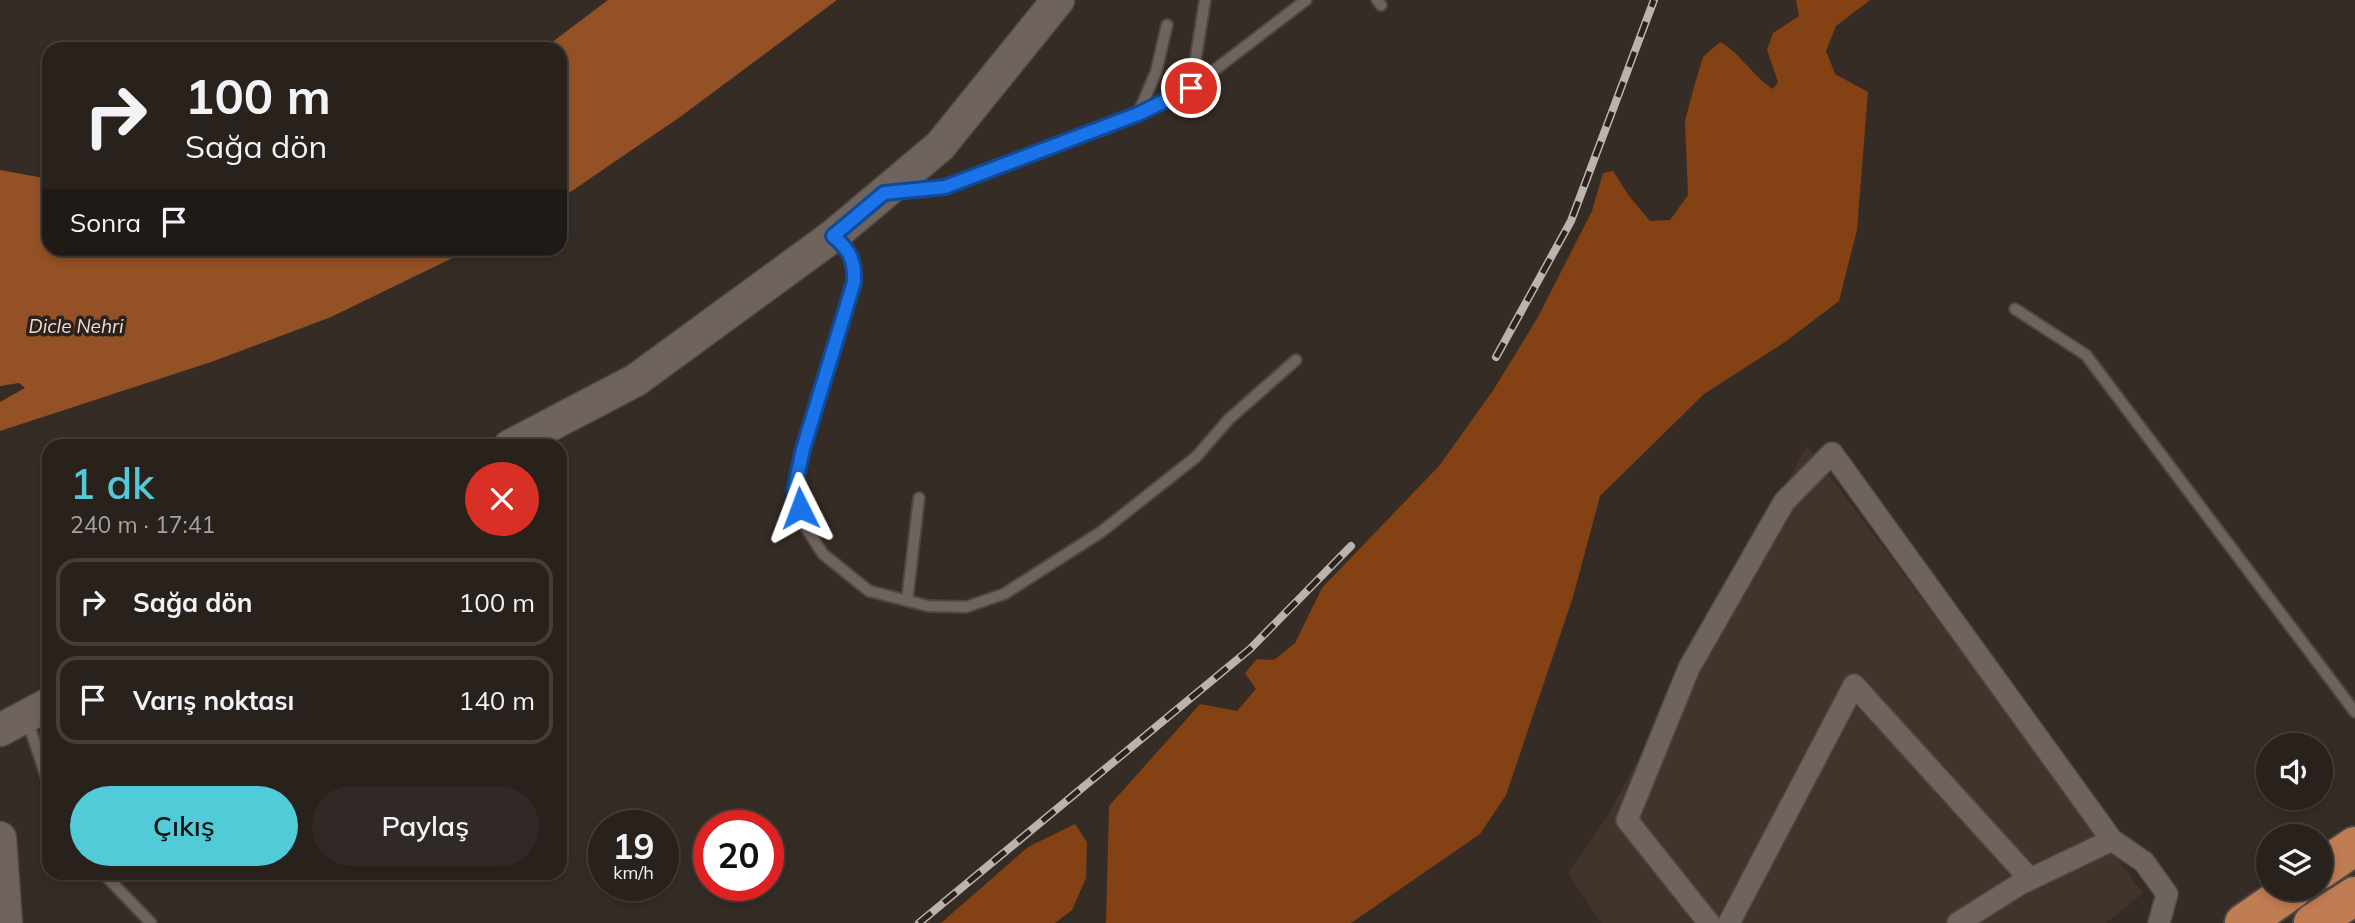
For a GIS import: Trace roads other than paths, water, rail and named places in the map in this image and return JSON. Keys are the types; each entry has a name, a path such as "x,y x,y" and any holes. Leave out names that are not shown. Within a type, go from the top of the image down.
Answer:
{"highway":[{"path":"2333,861 2355,846"},
{"path":"2313,923 2355,896"},
{"path":"2244,923 2276,901"}],"street":[{"path":"523,439 636,380 833,236 940,146 1058,0"},
{"path":"1709,923 1627,820 1689,668 1784,502 1832,453 2112,840 2144,862 2167,894 2160,923"},
{"path":"1728,923 1854,685 2031,879"},
{"path":"0,838 6,923"},
{"path":"1958,923 2031,879 2112,840"}],"lane":[{"path":"1191,88 1205,0"},
{"path":"884,193 945,187 1138,114 1191,88 1306,0"},
{"path":"1138,114 1156,72 1167,25"},
{"path":"833,236 846,246 855,264 854,282 803,449 794,490 804,526 823,554 869,591 928,606 966,607 1004,593 1101,532 1183,468 1229,419 1296,360"},
{"path":"2015,309 2086,355 2355,712"},
{"path":"907,601 919,498"},
{"path":"25,717 42,765"},
{"path":"110,880 151,923"}],"water":[{"path":"608,0 837,0 680,117 567,194 567,42 552,42"},
{"name":"Dicle Nehri","path":"0,170 42,178 42,256 457,256 331,317 211,362 0,431 0,402 25,388 19,383 0,386"}],"railway":[{"path":"1496,357 1571,221 1654,0"},
{"path":"919,923 1250,649 1351,546"}]}
